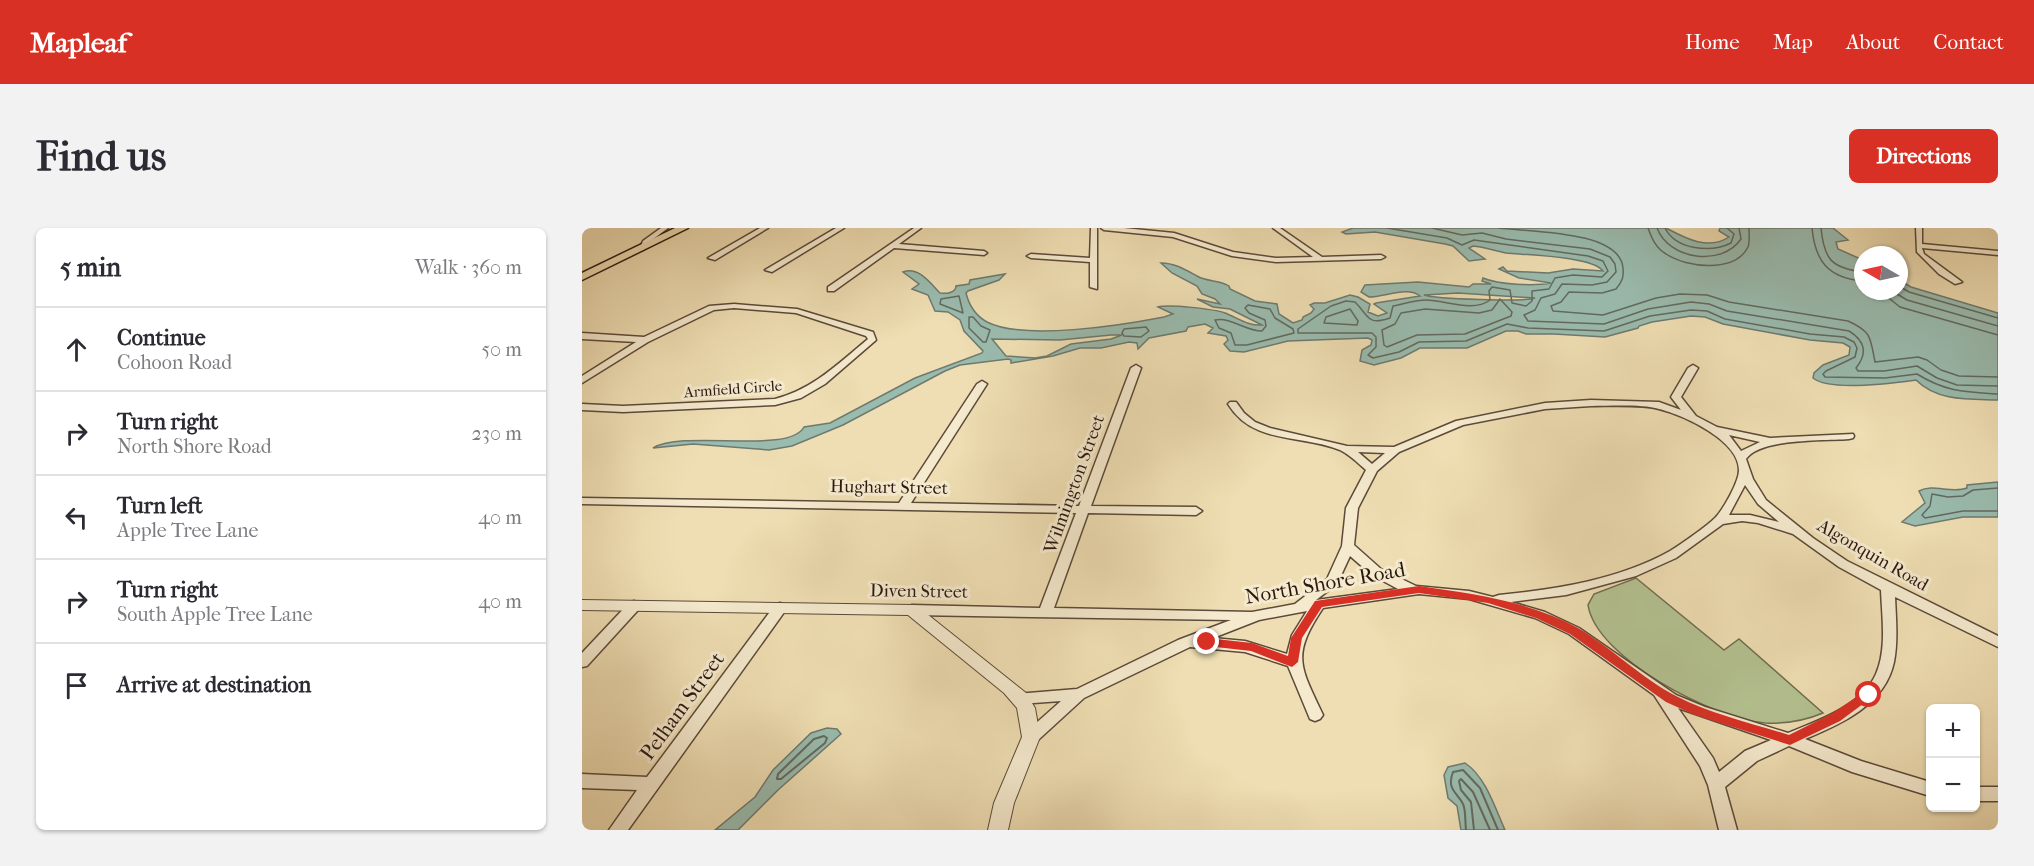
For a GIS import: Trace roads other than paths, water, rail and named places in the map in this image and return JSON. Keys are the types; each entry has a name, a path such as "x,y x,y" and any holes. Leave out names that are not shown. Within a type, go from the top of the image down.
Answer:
{"main road":[{"path":"582,277 683,228"}],"street":[{"path":"641,249 645,242 665,228"},
{"path":"712,258 765,228"},
{"path":"769,270 841,228"},
{"path":"831,289 918,228"},
{"path":"1094,228 1094,287"},
{"path":"1104,228 1174,235 1232,254 1264,258 1322,260 1381,257"},
{"path":"1276,228 1322,260"},
{"path":"1918,228 1920,251 1926,259 1958,282"},
{"path":"1264,258 1289,251 1298,244"},
{"path":"892,246 984,253"},
{"path":"1920,246 1998,253"},
{"path":"1031,256 1094,260"},
{"name":"Armfield Circle","path":"582,380 645,340 704,310 734,306 797,311 870,334 872,340 822,382 798,396 775,402 623,409 582,407"},
{"path":"582,336 645,340"},
{"name":"Wilmington Street","path":"1045,612 1086,508 1136,368"},
{"path":"1659,405 1676,397 1693,368"},
{"path":"903,506 982,384"},
{"path":"1676,397 1693,418"},
{"name":"Algonquin Road","path":"1298,608 1332,581 1348,546 1352,508 1372,469 1395,450 1460,423 1545,406 1591,403 1659,405 1693,418 1728,440 1762,502 1795,530 1843,564 1998,642"},
{"path":"1233,404 1236,414 1280,434 1345,449 1395,450"},
{"path":"1715,430 1770,441 1849,436"},
{"path":"1489,599 1553,592 1628,574 1674,555 1718,522 1734,498 1746,451 1770,441"},
{"path":"1345,449 1372,469"},
{"name":"Hughart Street","path":"582,501 1196,511"},
{"path":"1718,522 1744,518 1795,530"},
{"path":"1348,546 1374,571 1412,590"},
{"path":"1716,785 1749,757 1835,718 1869,695 1879,684 1889,645 1888,588"},
{"name":"North Shore Road","path":"998,830 1004,803 1031,737 1079,694 1183,644 1256,616 1412,590 1489,599 1540,615 1574,631 1659,693 1700,711 1790,740 1866,771 1926,788"},
{"path":"1315,714 1292,662 1297,638 1318,604"},
{"name":"Diven Street","path":"582,605 1256,616"},
{"path":"582,662 634,606"},
{"name":"Pelham Street","path":"618,830 780,608"},
{"path":"912,610 1020,698 1026,708 1031,737"},
{"path":"1183,644 1230,644 1252,647 1292,662"},
{"path":"1659,693 1707,763 1716,785 1728,830"},
{"path":"1020,698 1079,694"},
{"path":"582,781 652,784"}],"water":[{"path":"1353,228 1666,228 1697,242 1713,243 1729,237 1719,231 1720,228 1833,228 1848,240 1836,242 1838,249 1854,256 1854,300 1908,300 1908,285 1998,313 1998,400 1944,396 1916,380 1847,386 1821,382 1813,378 1814,373 1823,365 1849,355 1850,347 1843,343 1810,340 1723,324 1705,317 1691,316 1652,322 1605,337 1506,331 1467,348 1420,348 1401,358 1374,365 1360,361 1362,350 1371,345 1372,340 1368,338 1288,341 1244,352 1230,351 1224,344 1228,340 1226,336 1208,333 1213,328 1205,324 1188,327 1186,331 1149,338 1138,349 1137,343 1129,342 1101,348 1080,348 1053,356 1011,363 1008,359 960,365 843,425 792,446 769,450 693,444 653,448 668,443 688,441 758,441 795,435 804,427 830,423 915,378 982,353 983,351 964,331 960,320 948,312 935,311 928,295 912,289 919,284 903,272 914,271 929,281 940,293 953,292 956,286 969,284 970,280 1005,274 999,280 966,293 974,310 987,322 1004,328 1048,331 1124,324 1173,314 1158,307 1164,306 1219,311 1248,323 1262,325 1230,309 1213,307 1197,299 1220,304 1215,299 1202,294 1197,286 1172,273 1161,263 1176,266 1201,278 1225,284 1230,289 1255,301 1277,304 1279,314 1293,323 1311,313 1314,309 1310,305 1314,303 1325,303 1350,295 1370,304 1368,312 1378,316 1387,313 1374,304 1376,303 1420,296 1403,292 1369,297 1361,292 1365,285 1418,282 1469,287 1473,284 1491,284 1482,281 1483,278 1517,284 1551,283 1519,278 1499,269 1503,267 1507,271 1548,273 1573,269 1603,271 1597,266 1573,259 1506,253 1473,246 1469,248 1485,259 1469,261 1453,246 1445,244 1375,232 1346,234 1342,232","holes":["1458,293 1535,298 1480,300 1424,295","1122,335 1111,339 1071,344 1047,356 1035,358 1006,356 992,339 1060,340"]},
{"path":"1998,482 1998,517 1963,517 1915,526 1902,522 1925,503 1919,491 1930,488 1961,490 1967,488 1967,485"},
{"path":"827,728 837,729 841,734 778,790 738,830 715,830 755,797 773,770 811,733"},
{"path":"1465,763 1479,776 1505,830 1461,830 1457,806 1448,798 1444,775 1448,767"}]}
